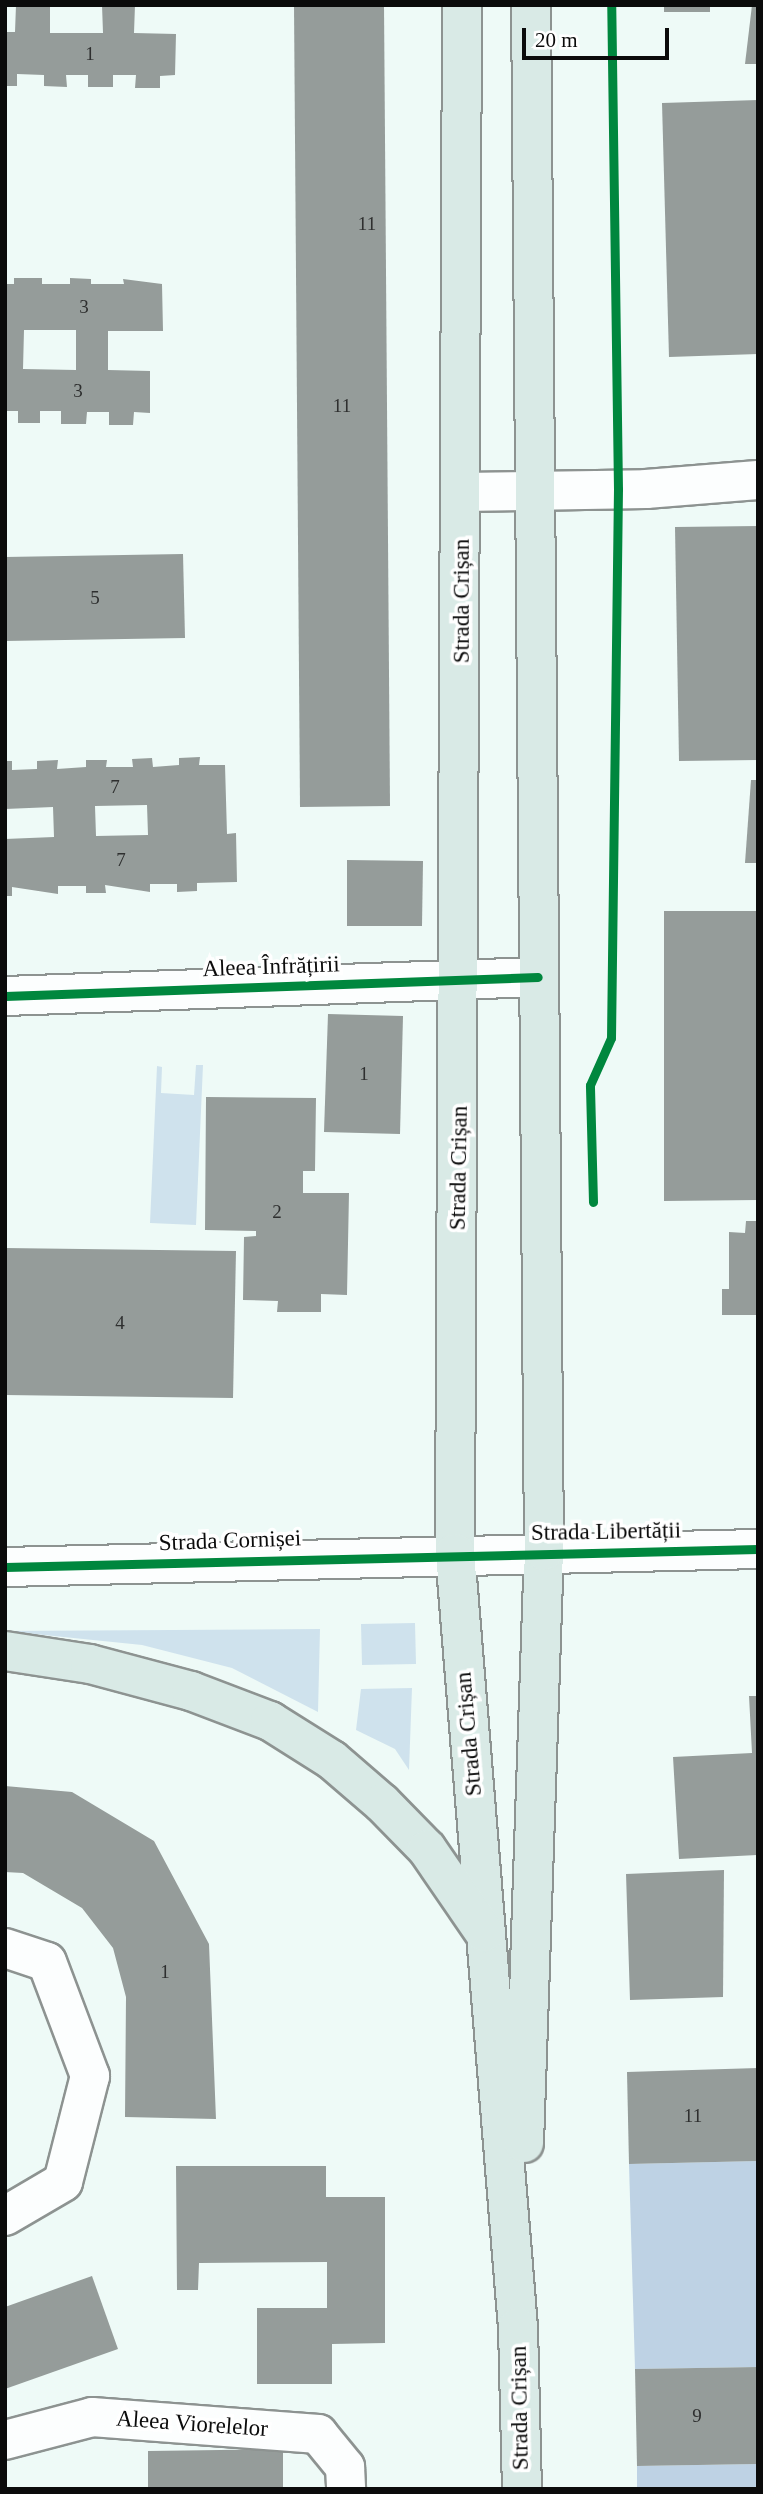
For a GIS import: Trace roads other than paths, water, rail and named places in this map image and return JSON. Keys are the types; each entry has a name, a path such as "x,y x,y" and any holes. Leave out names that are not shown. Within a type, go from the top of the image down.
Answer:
{"main road":[{"name":"Strada Crișan","path":"462,5 461,979 455,1553 518,2328 522,2489"},
{"name":"Strada Crișan","path":"518,2328 544,1551 531,5"},
{"path":"5,1651 89,1664 191,1691 270,1721 332,1760 382,1803 427,1849 486,1936"}],"street":[{"path":"463,492 758,480"},
{"name":"Aleea Înfrățirii","path":"5,996 538,977"},
{"name":"Strada Libertății","path":"455,1553 758,1549"},
{"name":"Strada Cornișei","path":"5,1567 455,1553"},
{"path":"5,1948 47,1962 90,2076 62,2182 5,2216"},
{"name":"Aleea Viorelelor","path":"5,2440 92,2417 318,2434 345,2467 346,2489"}]}
